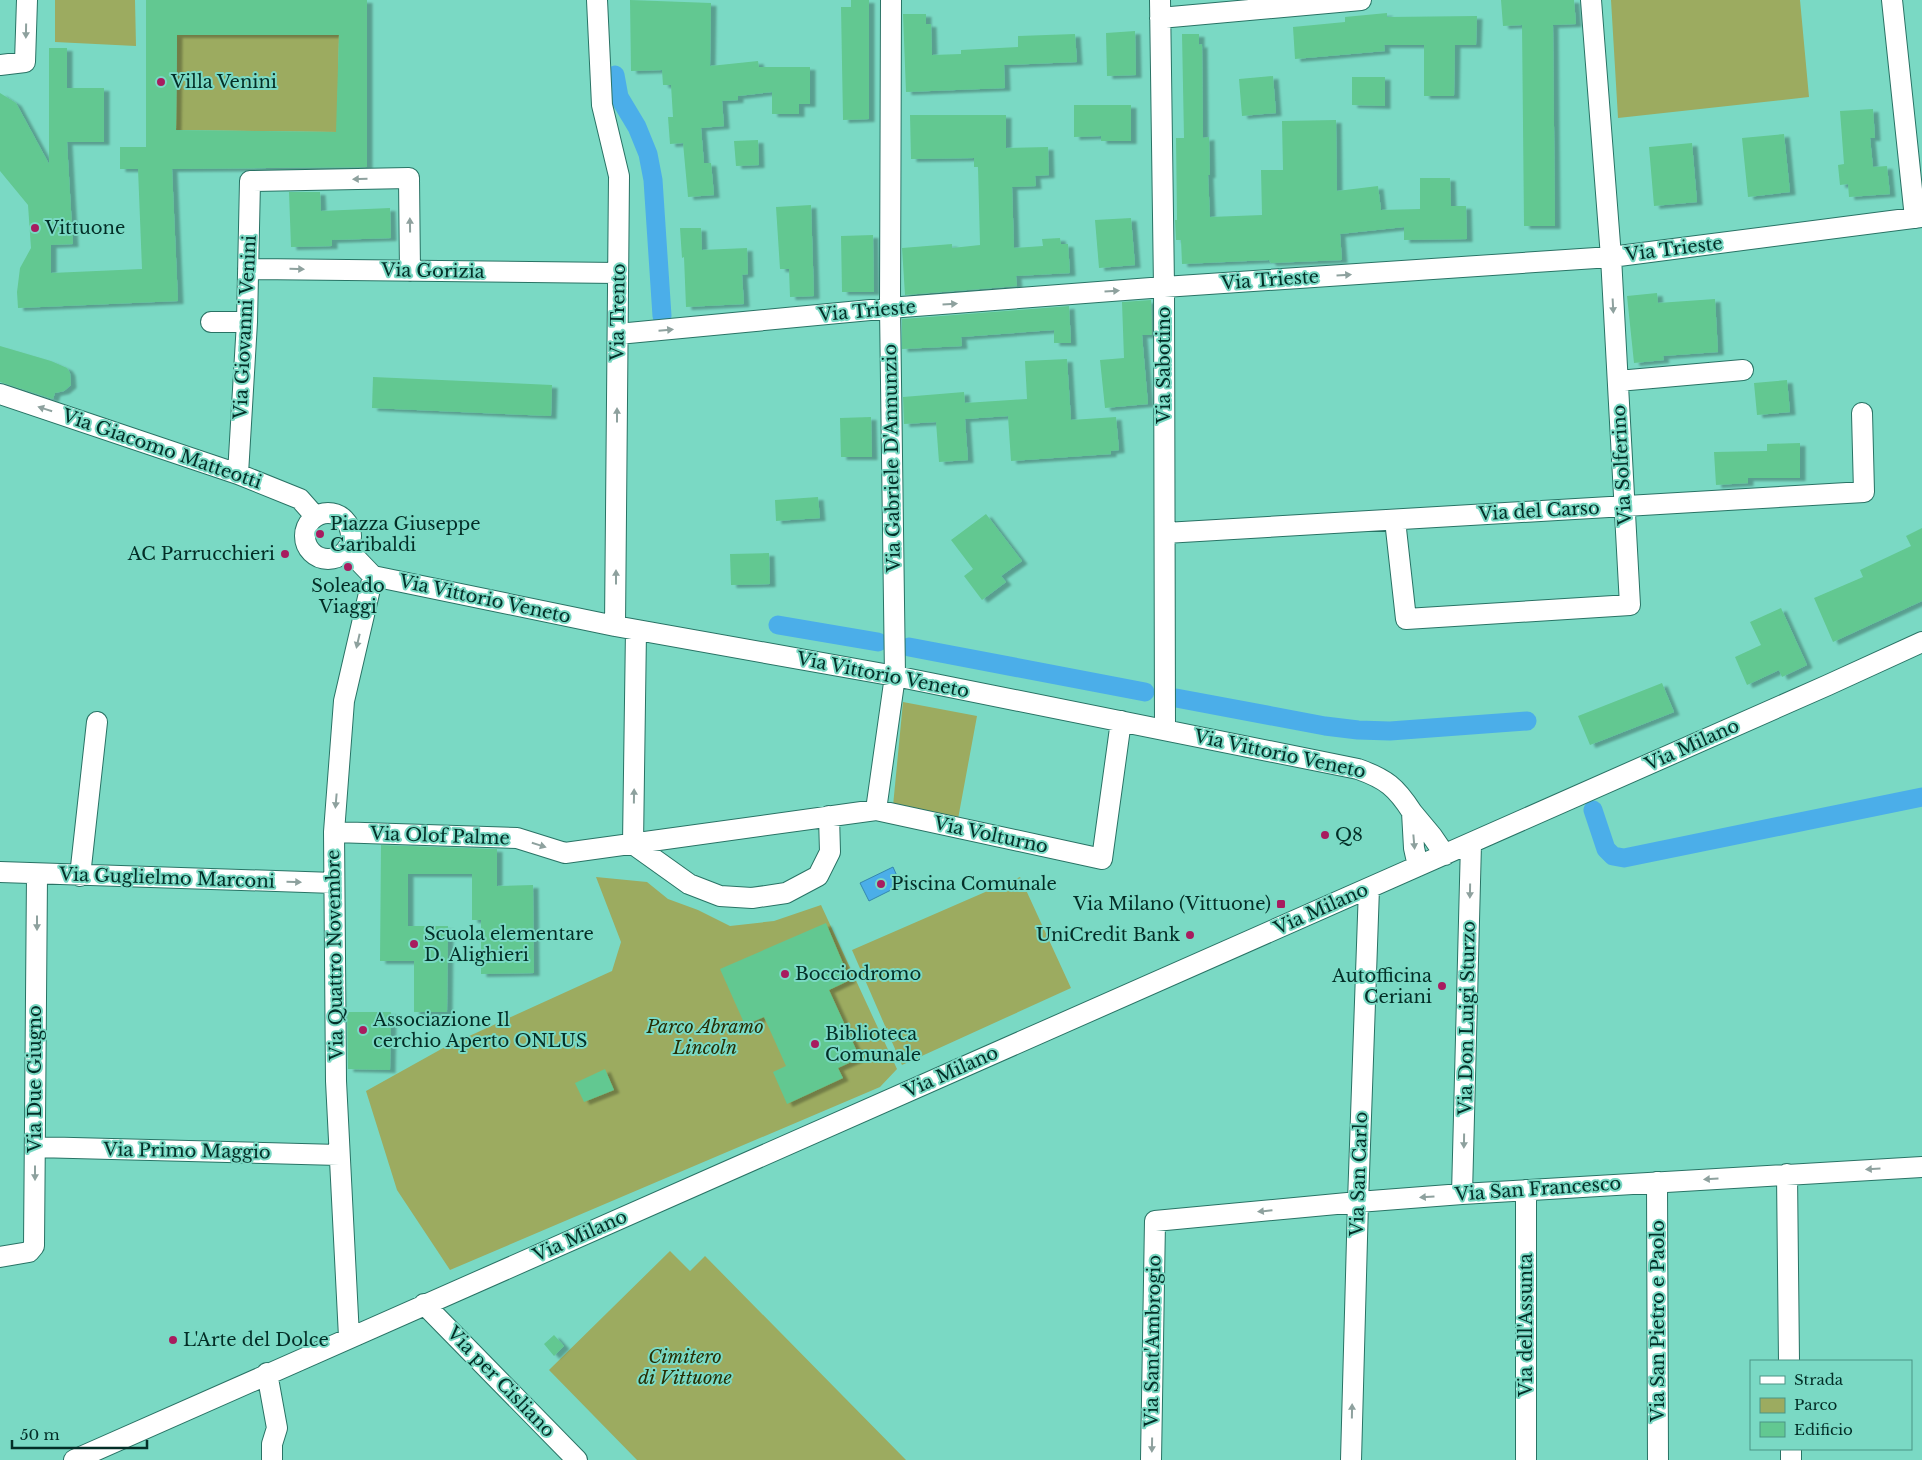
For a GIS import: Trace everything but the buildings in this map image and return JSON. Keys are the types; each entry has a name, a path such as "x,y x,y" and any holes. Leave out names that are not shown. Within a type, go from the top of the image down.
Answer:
{"street":[{"path":"0,65 26,62 27,0"},
{"name":"Via Trento","path":"596,0 602,105 619,176 615,626"},
{"name":"Via Gabriele D'Annunzio","path":"891,0 890,308 895,676"},
{"path":"1160,9 1361,0"},
{"name":"Via Solferino","path":"1395,520 1406,620 1630,605 1611,258 1591,0"},
{"path":"1892,0 1918,218"},
{"name":"Via Sabotino","path":"1160,9 1164,288 1165,729"},
{"name":"Via Giovanni Venini","path":"238,474 247,322 250,181 409,178 410,271"},
{"name":"Via Trieste","path":"618,334 890,308 1611,258 1918,218"},
{"name":"Via Gorizia","path":"248,268 618,274"},
{"path":"210,322 247,322"},
{"path":"1618,381 1743,370"},
{"name":"Via Giacomo Matteotti","path":"0,394 238,474 300,499 315,516"},
{"name":"Via del Carso","path":"1164,533 1864,492 1862,413"},
{"path":"331,513 339,515 345,520 350,526 352,534 348,550 329,560 322,559 310,550 305,537 306,530 315,516 331,513"},
{"name":"Via Vittorio Veneto","path":"348,550 373,576 615,626 895,676 1358,769 1378,776 1389,783 1401,795 1445,855"},
{"name":"Via Quattro Novembre","path":"349,1338 336,1081 334,832 344,701 373,576"},
{"path":"636,630 633,844 689,884 720,896 752,898 786,892 818,876 830,852 829,816"},
{"name":"Via Milano","path":"74,1460 267,1373 1445,855 1922,642"},
{"path":"876,810 895,676"},
{"name":"Via Volturno","path":"876,810 1102,859 1121,721"},
{"path":"80,876 97,722"},
{"name":"Via Olof Palme","path":"334,832 517,838 565,853 876,810"},
{"path":"1412,812 1414,848 1418,866"},
{"name":"Via Don Luigi Sturzo","path":"1462,1194 1472,843"},
{"name":"Via Guglielmo Marconi","path":"0,872 334,883"},
{"name":"Via Due Giugno","path":"0,1257 29,1252 34,1246 37,874"},
{"name":"Via San Carlo","path":"1351,1460 1369,888"},
{"name":"Via Primo Maggio","path":"35,1147 340,1155"},
{"name":"Via San Francesco","path":"1155,1221 1462,1194 1922,1167"},
{"path":"1787,1174 1790,1360"},
{"name":"Via San Pietro e Paolo","path":"1657,1182 1658,1460"},
{"name":"Via dell'Assunta","path":"1526,1190 1526,1460"},
{"name":"Via Sant'Ambrogio","path":"1151,1460 1155,1221"},
{"name":"Via per Cisliano","path":"424,1304 577,1460"},
{"path":"267,1373 277,1428 272,1444 272,1460"}],"green space":[{"path":"55,0 135,0 136,46 55,42"},
{"path":"1611,0 1800,0 1809,97 1618,118"},
{"path":"177,35 339,35 337,132 176,130"},
{"path":"903,702 977,716 958,819 893,806"},
{"name":"Parco Abramo Lincoln","path":"596,877 647,882 668,899 698,910 730,926 774,921 821,905 897,1069 880,1087 450,1270 397,1190 366,1091 445,1047 612,971 621,942"},
{"path":"1020,877 1071,988 902,1065 852,950"},
{"name":"Cimitero di Vittuone","path":"670,1251 690,1271 705,1256 906,1460 637,1460 549,1370"}],"water":[{"name":"Piscina Comunale","path":"893,867 901,885 869,901 860,883"}],"waterway":[{"path":"615,75 619,97 637,127 648,154 653,180 662,316"},
{"path":"778,625 878,642"},
{"path":"909,647 1145,692"},
{"path":"1176,698 1325,726 1358,730 1390,731 1527,721"},
{"path":"1593,810 1606,849 1613,856 1624,858 1922,797"}],"place":[{"name":"Villa Venini","path":"161,82"},
{"name":"Vittuone","path":"35,228"},
{"name":"Piazza Giuseppe Garibaldi","path":"320,534"},
{"name":"AC Parrucchieri","path":"285,554"},
{"name":"Soleado Viaggi","path":"348,567"},
{"name":"Q8","path":"1325,835"},
{"name":"Piscina Comunale","path":"881,884"},
{"name":"Via Milano (Vittuone)","path":"1281,904"},
{"name":"UniCredit Bank","path":"1190,935"},
{"name":"Scuola elementare D. Alighieri","path":"414,944"},
{"name":"Bocciodromo","path":"785,974"},
{"name":"Autofficina Ceriani","path":"1442,986"},
{"name":"Associazione Il cerchio Aperto ONLUS","path":"363,1030"},
{"name":"Biblioteca Comunale","path":"815,1044"},
{"name":"L'Arte del Dolce","path":"173,1340"}]}
